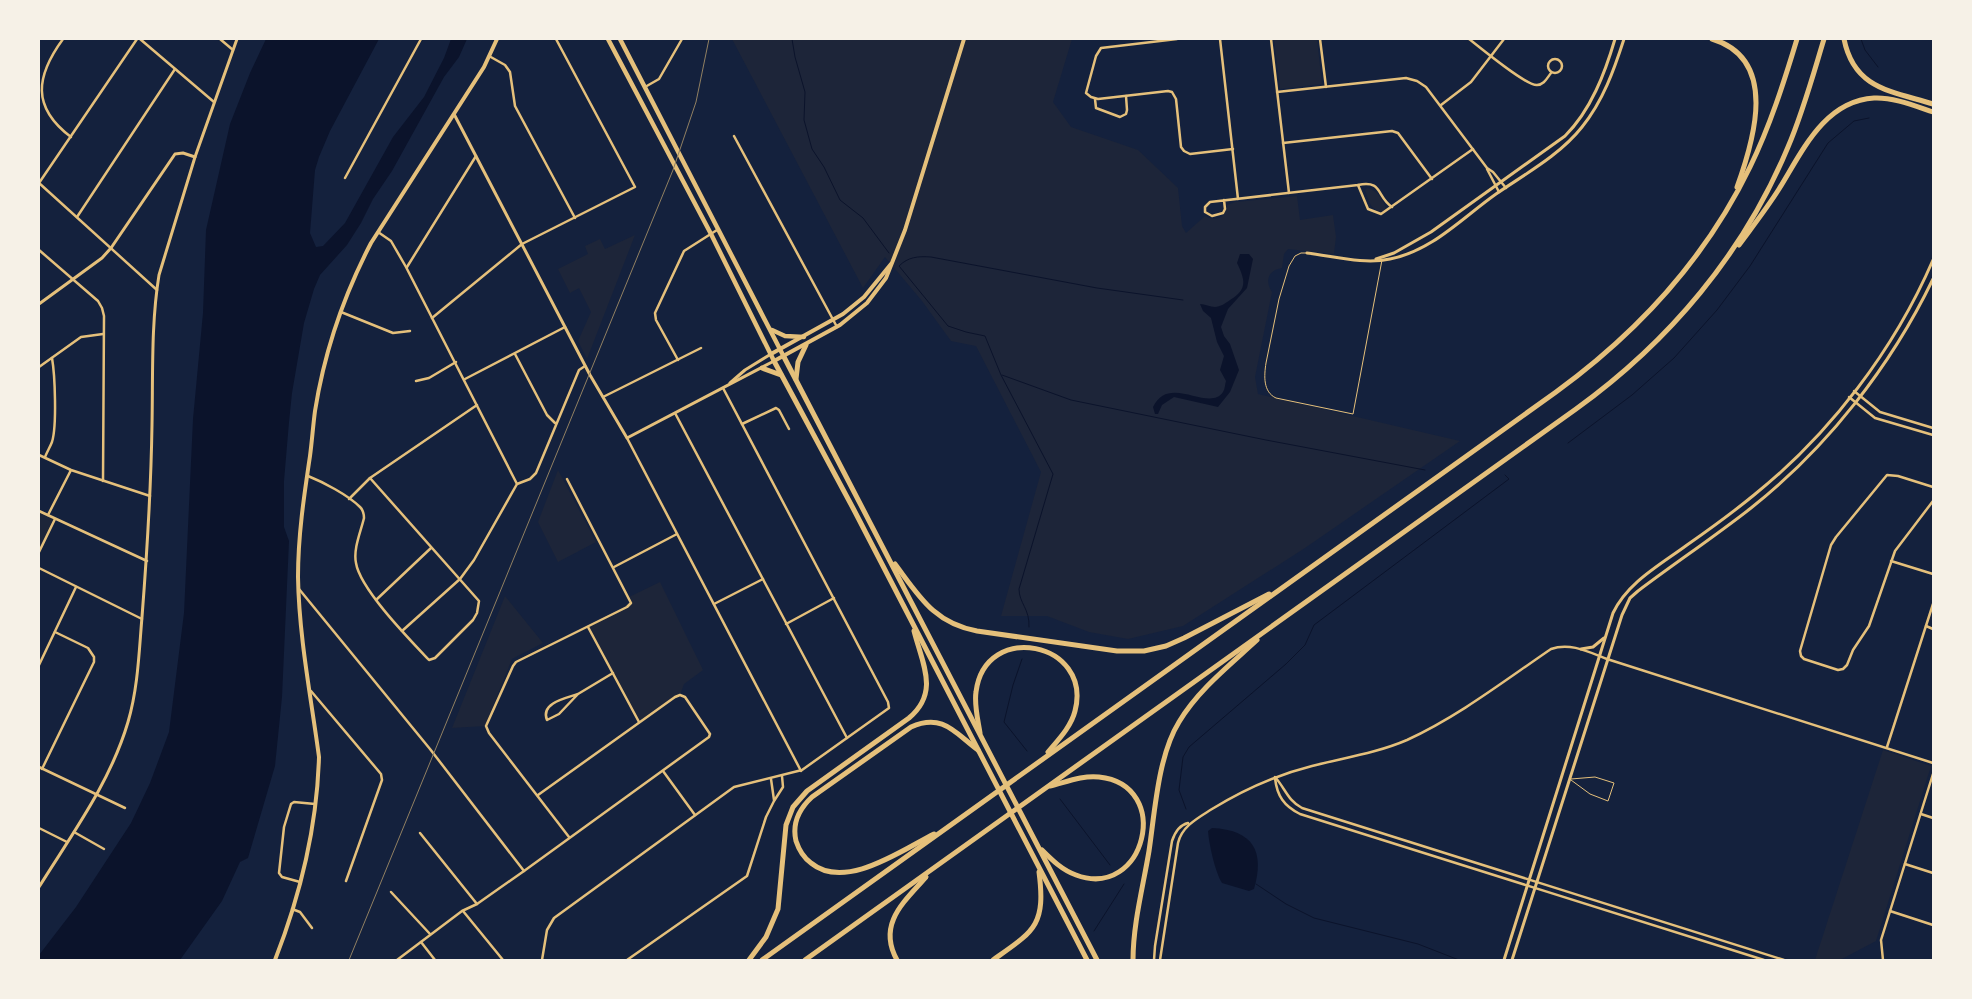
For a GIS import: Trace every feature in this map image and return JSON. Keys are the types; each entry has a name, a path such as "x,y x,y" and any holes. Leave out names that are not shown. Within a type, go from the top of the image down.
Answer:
{"highway":[{"path":"1712,39 1727,45 1740,56 1750,72 1756,90 1754,129 1743,170 1730,204"},
{"path":"762,960 1570,382 1609,350 1647,315 1678,279 1700,251 1730,204 1750,167 1768,126 1798,39"},
{"path":"1714,276 1749,224 1778,168 1800,115 1824,39"},
{"path":"1844,39 1852,63 1868,82 1881,88 1933,104"},
{"path":"805,960 1604,388 1664,334 1714,276 1759,218 1807,142 1835,112 1857,101 1876,98 1933,112"},
{"path":"796,379 798,362 806,345"},
{"path":"784,357 1097,960"},
{"path":"774,361 979,750 1087,960"},
{"path":"762,368 781,376"},
{"path":"886,554 927,606 938,616 956,626 977,632 1122,651 1149,650 1178,641 1287,584"},
{"path":"749,960 763,942 776,914 781,892 786,825 794,804 806,791 909,718 922,703 927,688 927,679 911,621"},
{"path":"1133,960 1137,919 1162,769 1169,741 1180,720 1194,700 1272,626"},
{"path":"981,738 975,698 978,682 991,660 1006,651 1022,647 1051,653 1065,665 1074,680 1077,696 1076,710 1071,722 1043,759"},
{"path":"950,826 873,865 856,871 839,873 822,870 808,862 800,852 795,834 800,812 812,797 911,727 928,722 941,724 957,732 979,750"},
{"path":"1038,847 1068,872 1083,878 1098,878 1111,875 1126,866 1138,852 1144,836 1143,819 1138,804 1128,790 1117,782 1089,777 1047,786"},
{"path":"993,960 1025,937 1037,921 1042,904 1039,867"},
{"path":"897,960 890,938 893,919 899,908 932,870"}],"main road":[{"path":"275,960 300,882 312,831 315,804 319,757 301,628 299,589 300,534 315,410 328,355 341,312 360,265 378,232 454,114 489,56 497,39"},
{"path":"608,39 774,361 837,327 864,306 884,282 905,230 964,39"},
{"path":"620,39 784,357"},
{"path":"771,354 833,320 860,300 893,262"},
{"path":"770,329 784,336 804,337"}],"street":[{"path":"64,39 51,56 43,75 44,106 55,124 71,137"},
{"path":"157,290 39,183 138,39 214,102"},
{"path":"220,39 233,50"},
{"path":"39,887 97,795 118,752 129,720 136,684 147,561 153,332 159,275 195,157 237,39"},
{"path":"345,178 421,39"},
{"path":"432,318 522,244 635,187 556,39"},
{"path":"645,87 659,79 682,39"},
{"path":"1177,39 1102,48 1096,56 1086,88 1088,96 1095,99 1172,92 1176,99 1181,146 1184,151 1190,154 1233,149"},
{"path":"1220,39 1238,199"},
{"path":"1271,39 1289,193"},
{"path":"1320,39 1326,87"},
{"path":"1469,39 1527,83 1536,86 1543,83 1551,73"},
{"path":"1441,105 1472,82 1504,39"},
{"path":"1368,260 1390,254 1424,237 1557,143 1575,124 1602,78 1615,39"},
{"path":"1307,253 1382,260 1404,256 1434,241 1562,147 1584,125 1610,80 1624,39"},
{"path":"489,56 505,65 510,72 515,106 575,218"},
{"path":"1553,59 1562,63 1562,69 1556,74 1551,73 1547,67 1548,62 1553,59"},
{"path":"77,218 175,70"},
{"path":"1277,92 1406,78 1422,83 1441,105 1487,168 1499,192"},
{"path":"1095,99 1096,108 1120,117 1127,110 1126,96"},
{"path":"39,108 44,106"},
{"path":"454,114 585,366 627,438 801,771"},
{"path":"1283,143 1392,131 1398,133 1432,178"},
{"path":"734,136 837,327"},
{"path":"1358,185 1368,209 1371,212 1380,214 1473,149"},
{"path":"39,304 102,258 112,248 174,154 183,153 195,157"},
{"path":"406,267 476,156"},
{"path":"1487,168 1493,172 1506,188"},
{"path":"1224,200 1225,209 1223,213 1212,216 1205,212 1207,204 1224,200 1371,183 1392,207"},
{"path":"678,360 656,320 655,313 683,252 718,229"},
{"path":"378,232 391,241 406,267 517,484"},
{"path":"39,250 98,301 102,308 104,316 103,481"},
{"path":"1504,960 1613,613 1624,595 1660,565 1731,513 1799,454 1854,392 1900,324 1933,260"},
{"path":"1512,960 1607,659 1630,598 1752,507 1808,455 1856,402 1903,334 1933,279"},
{"path":"341,312 393,333 410,331"},
{"path":"464,379 565,327"},
{"path":"39,367 81,337 103,334"},
{"path":"603,397 701,348"},
{"path":"515,354 547,415 556,423"},
{"path":"728,385 745,370 771,354"},
{"path":"45,457 52,441 54,424 54,372 52,358"},
{"path":"627,438 774,361"},
{"path":"416,381 430,378 456,362"},
{"path":"402,632 460,579 474,560 517,484 530,479 536,473 579,370 585,366"},
{"path":"542,960 547,930 554,918 695,815 734,788 801,771 888,709 888,702 723,388"},
{"path":"1854,392 1880,412 1933,428"},
{"path":"1849,397 1875,418 1933,434"},
{"path":"348,499 370,478 477,405"},
{"path":"742,424 773,408 777,408 789,430"},
{"path":"675,413 847,738"},
{"path":"39,454 71,470 150,496"},
{"path":"48,515 71,470"},
{"path":"1933,487 1898,476 1888,475 1836,537 1831,546 1800,651 1804,659 1838,670 1843,669 1847,665 1853,650 1869,626 1895,551 1933,502"},
{"path":"307,476 318,480 360,506 364,518 355,562 359,572 376,600 402,632 430,660 435,658 473,620 477,613 479,601 370,478"},
{"path":"568,479 631,602 627,607 516,662 486,726 489,733 569,837"},
{"path":"39,511 147,561"},
{"path":"39,552 55,518"},
{"path":"614,567 677,534"},
{"path":"376,600 431,548"},
{"path":"1890,561 1933,574"},
{"path":"1660,565 1664,571"},
{"path":"39,568 142,618"},
{"path":"714,604 762,579"},
{"path":"39,665 76,587"},
{"path":"299,589 430,749 524,871"},
{"path":"786,624 834,598"},
{"path":"1887,747 1933,604"},
{"path":"1926,626 1933,629"},
{"path":"588,627 639,722"},
{"path":"55,632 88,648 94,657 94,662 40,768 125,808"},
{"path":"1581,649 1597,645 1606,636"},
{"path":"1154,960 1172,841 1174,834 1182,825 1190,823 1238,793 1275,777 1371,752 1405,740 1464,708 1551,649 1565,646 1581,649 1607,659 1933,763"},
{"path":"578,694 560,714 547,720 547,711 553,703 578,694 613,673"},
{"path":"310,690 381,774 382,780 346,880"},
{"path":"397,960 462,910 476,904 524,871 663,771 709,737 710,734 684,697 680,695 639,722 538,795"},
{"path":"663,771 695,815"},
{"path":"1883,960 1881,940 1933,774"},
{"path":"627,960 743,880 750,870 766,817 783,787 782,776"},
{"path":"1275,777 1284,787 1289,799 1295,804 1528,881 1784,960"},
{"path":"1275,777 1276,789 1281,799 1291,809 1348,829 1764,960"},
{"path":"771,778 774,801"},
{"path":"300,882 282,878 278,872 284,827 291,804 294,802 315,804"},
{"path":"1921,814 1933,818"},
{"path":"1160,960 1178,843 1182,833 1190,823"},
{"path":"1348,829 1350,823"},
{"path":"1546,824 1554,827"},
{"path":"39,828 67,842"},
{"path":"74,832 104,849"},
{"path":"420,833 476,904"},
{"path":"1418,851 1420,846"},
{"path":"1475,869 1476,864"},
{"path":"1905,864 1933,873"},
{"path":"391,892 430,934"},
{"path":"292,909 300,912 312,928"},
{"path":"462,910 503,960"},
{"path":"1890,911 1933,925"},
{"path":"420,942 435,960"}],"lane":[{"path":"1307,253 1296,255 1289,266 1279,299 1264,373 1266,385 1271,396 1276,398 1353,414 1382,260"},
{"path":"1561,777 1569,779 1595,777 1614,783 1608,801 1590,794 1569,779"}],"shaded area":[{"path":"266,39 379,39 330,131 315,170 310,233 316,247 323,246 345,223 393,137 424,97 444,58 451,39 467,39 459,57 444,77 361,223 347,245 320,275 304,323 292,393 284,481 284,527 289,541 282,697 275,766 248,858 240,862 222,901 180,960 39,960 39,955 76,907 131,823 150,783 169,732 184,613 193,419 203,313 206,230 230,124"},
{"path":"732,39 1072,39 1053,102 1071,127 1138,150 1178,188 1182,226 1186,233 1205,216 1213,219 1220,218 1225,213 1227,205 1235,202 1297,196 1300,220 1333,215 1336,237 1334,254 1288,249 1284,254 1282,268 1274,271 1269,276 1268,283 1272,292 1255,377 1258,394 1460,441 1305,548 1183,626 1128,639 1089,632 1047,616 1001,616 1041,472 976,346 951,341 922,301 885,257 863,288"},
{"path":"1274,39 1317,39 1322,84 1280,89"},
{"path":"1367,188 1377,193 1382,199 1386,210 1384,212 1373,208 1365,190"},
{"path":"635,235 587,359 578,341 591,312 579,288 570,293 558,269 588,254 585,246 600,239 605,249"},
{"path":"1240,254 1249,254 1253,259 1247,288 1228,309 1221,327 1224,336 1230,344 1239,370 1230,392 1218,407 1174,397 1162,405 1158,414 1155,414 1153,407 1160,397 1169,393 1208,398 1217,397 1224,391 1226,381 1220,370 1224,356 1217,342 1211,318 1203,311 1200,304 1213,307 1219,306 1240,292 1243,279 1237,263"},
{"path":"558,470 596,542 558,562 538,522"},
{"path":"39,511 55,519 39,552"},
{"path":"660,582 703,670 684,684 680,695 639,722 588,627 628,606 631,600 629,597"},
{"path":"505,596 543,643 512,659 485,726 452,728"},
{"path":"1883,750 1931,766 1876,941 1840,960 1815,960"},
{"path":"1212,828 1237,833 1246,838 1252,845 1258,864 1254,889 1249,891 1222,883 1215,865 1210,843 1208,831"}],"waterway":[{"path":"792,39 805,92 804,120 812,149 824,167 840,200 863,218 889,253"},
{"path":"1861,39 1865,50 1878,67"},
{"path":"1568,443 1632,395 1674,358 1717,310 1750,266 1828,143 1854,121 1869,118"},
{"path":"1029,627 1028,615 1019,594 1019,589 1053,474 1001,375 985,336 948,326 899,266 914,258 931,257 1097,288 1183,300"},
{"path":"1002,375 1071,400 1425,470"},
{"path":"1186,809 1179,790 1183,757 1189,747 1286,664 1305,645 1314,625 1509,479 1505,475"},
{"path":"1022,659 1013,685 1004,722 1027,751"},
{"path":"1060,799 1110,865"},
{"path":"1094,931 1124,884"},
{"path":"1256,884 1286,904 1314,918 1418,944 1459,960"}],"railway":[{"path":"349,960 673,170 696,102 709,39"}]}
